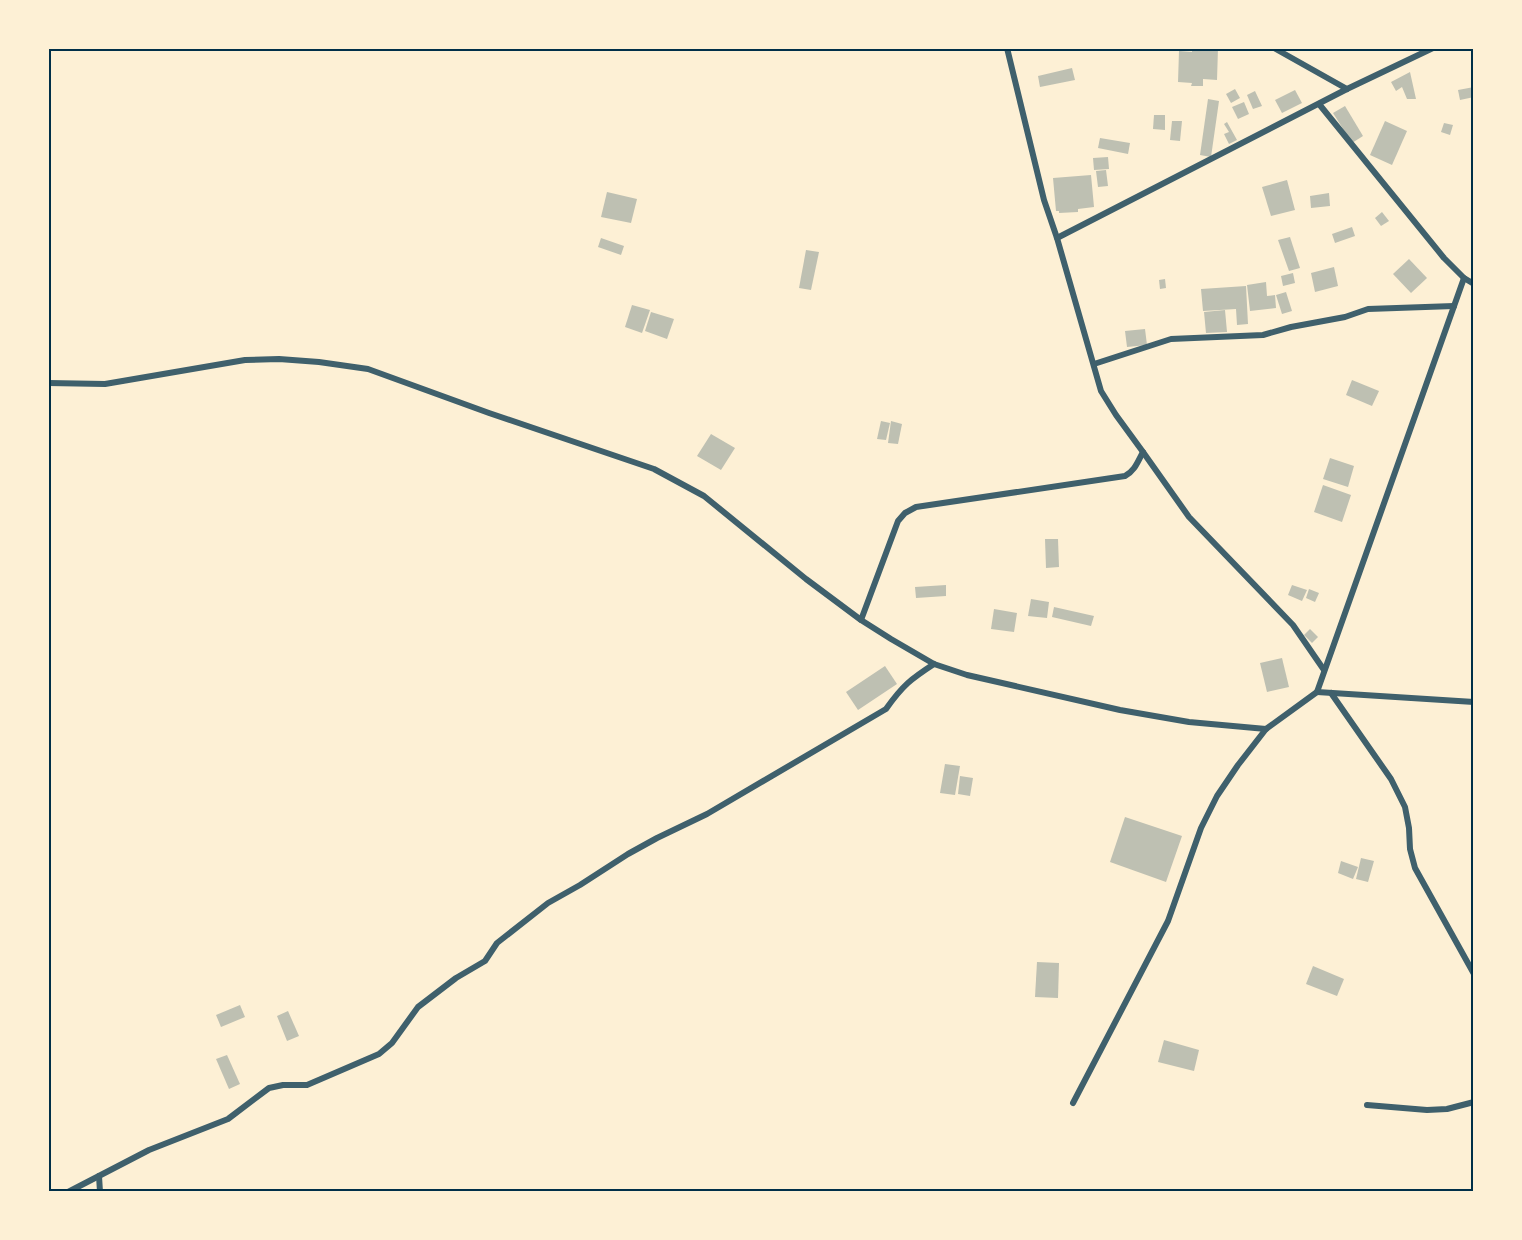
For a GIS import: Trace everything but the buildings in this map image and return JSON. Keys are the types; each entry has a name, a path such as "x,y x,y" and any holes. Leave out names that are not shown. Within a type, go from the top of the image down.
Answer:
{"street":[{"path":"1007,48 1044,200 1101,391 1189,517 1293,625 1324,670"},
{"path":"1274,48 1347,89"},
{"path":"1057,238 1347,89 1432,48"},
{"path":"1319,104 1444,258 1464,278 1474,284"},
{"path":"1073,1103 1168,921 1202,828 1217,796 1266,729 1317,692 1464,278"},
{"path":"1094,364 1171,339 1263,335 1291,327 1345,317 1368,309 1454,306"},
{"path":"48,383 105,384 245,360 309,361 368,369 654,469 704,496 806,579 861,620 934,664 967,675 1120,710 1189,722 1266,729"},
{"path":"861,620 898,521 905,513 916,507 1125,476 1134,469 1143,452"},
{"path":"68,1192 149,1150 228,1119 269,1088 283,1085 307,1086 379,1054 392,1043 418,1006 456,978 485,961 497,943 548,903 657,837 707,814 886,709 910,679 934,664"},
{"path":"1317,692 1474,702"},
{"path":"1331,693 1391,779 1405,807 1410,849 1415,868 1474,974"},
{"path":"1367,1105 1427,1110 1447,1109 1474,1102"},
{"path":"99,1176 100,1192"}]}
